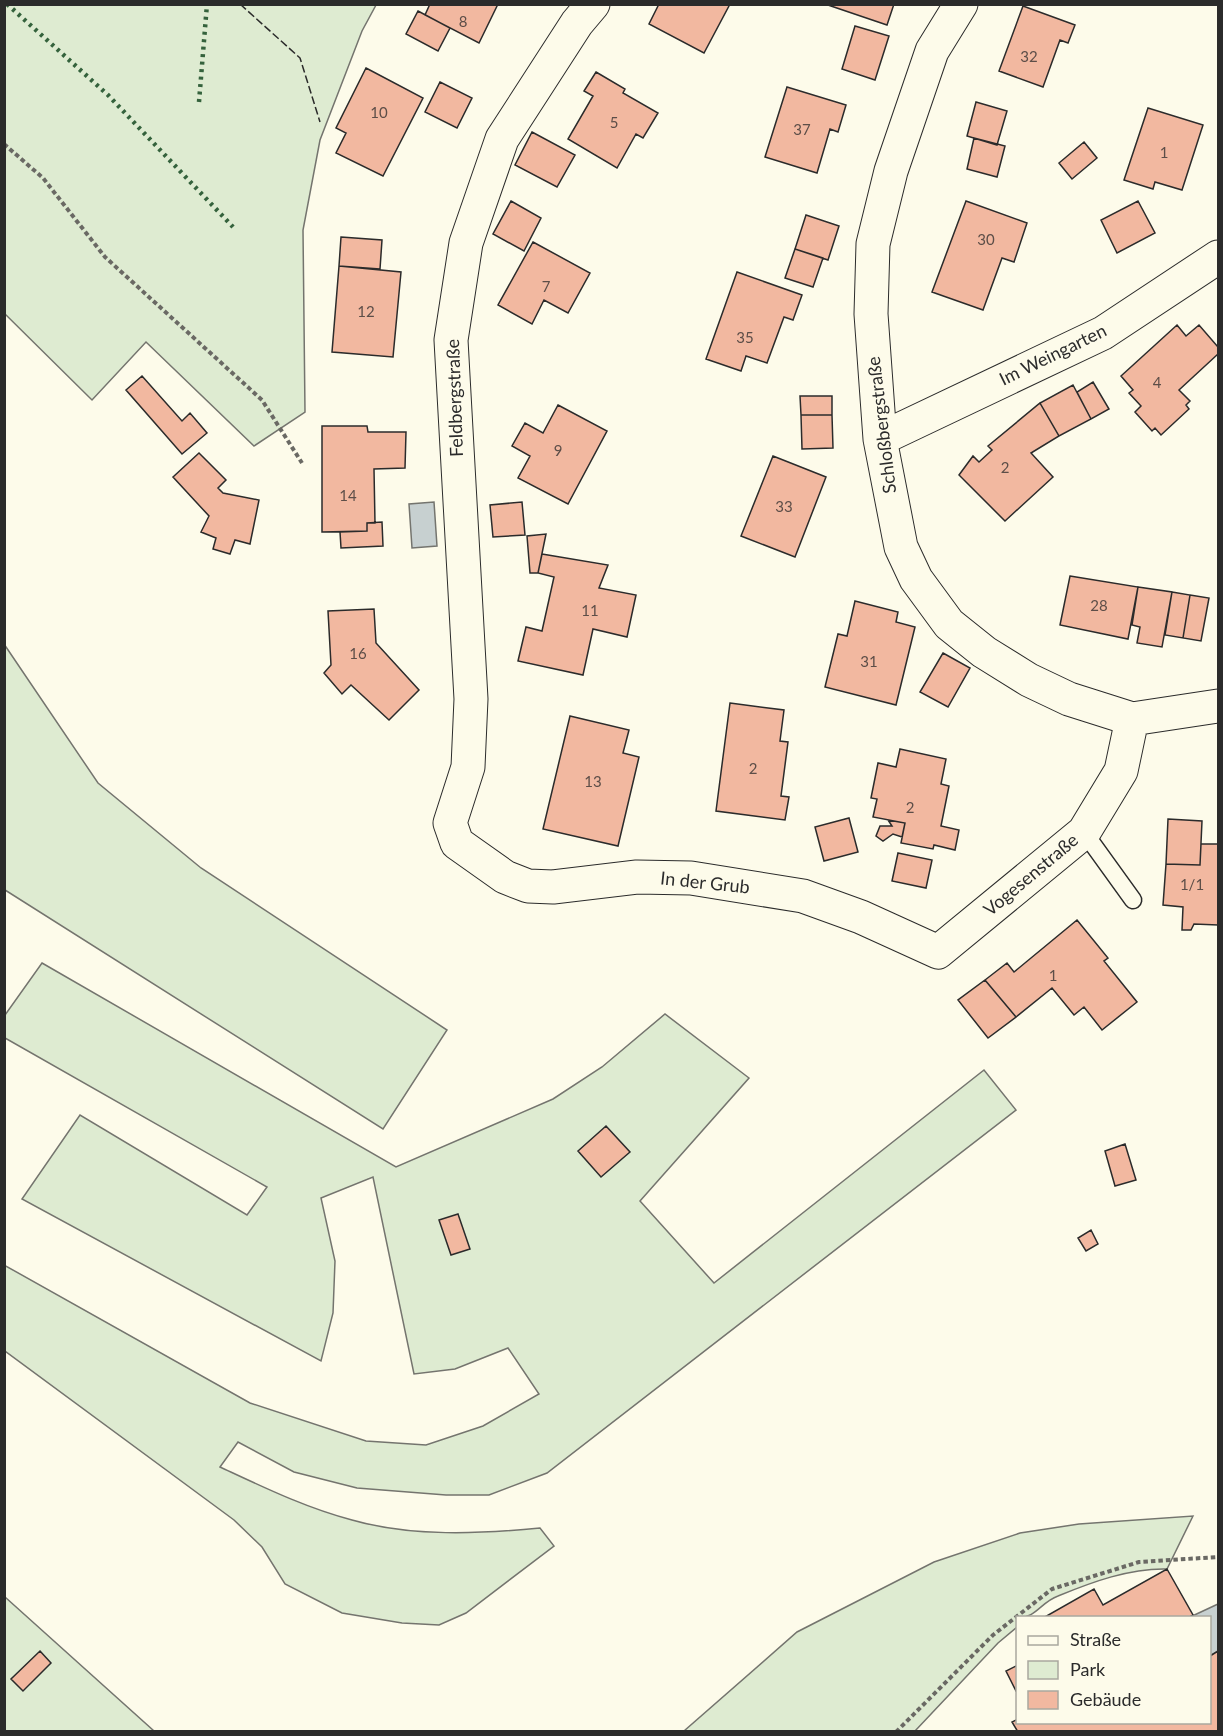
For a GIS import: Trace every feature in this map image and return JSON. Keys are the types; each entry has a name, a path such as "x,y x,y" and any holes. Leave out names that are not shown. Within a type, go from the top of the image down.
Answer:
{"street":[{"name":"Feldbergstraße","path":"450,823 468,766 471,699 451,340 466,243 502,139 577,23 593,4"},
{"name":"Schloßbergstraße","path":"961,4 932,51 891,171 873,244 870,314 880,439 902,547 916,579 949,624 984,652 1029,680 1069,699 1132,719 1218,706"},
{"name":"Im Weingarten","path":"880,439 1102,333 1218,257"},
{"name":"Vogesenstraße","path":"938,952 1084,832 1121,771 1132,719"},
{"name":"In der Grub","path":"450,823 457,843 505,877 528,886 553,887 586,881 637,877 691,878 803,896 861,917 938,952"}],"lane":[{"path":"1084,832 1133,900"}],"path":[{"path":"4,144 43,178 105,257 262,400 302,463"},
{"path":"1017,1616 1052,1589 1139,1562 1218,1557"},
{"path":"896,1731 993,1635 1016,1617"}],"green space":[{"path":"4,5 376,5 362,31 320,140 303,230 305,412 254,446 146,342 92,400 5,314"},
{"path":"4,644 98,783 201,868 447,1030 383,1129 5,890"},
{"path":"42,963 396,1167 553,1099 602,1067 665,1014 749,1078 640,1201 714,1283 984,1070 1016,1110 547,1473 489,1495 446,1495 357,1488 294,1472 238,1442 220,1467 335,1515 375,1525 422,1532 470,1533 540,1528 554,1546 466,1613 439,1625 402,1623 342,1613 285,1584 262,1547 234,1520 5,1351 4,1265 250,1403 366,1441 426,1445 483,1426 539,1394 508,1348 455,1369 414,1374 373,1177 321,1198 335,1261 333,1313 321,1361 22,1199 80,1115 247,1215 267,1187 5,1038 5,1015"},
{"path":"1193,1516 1167,1569 1125,1573 1098,1581 1052,1599 1034,1613 1016,1616 1016,1628 998,1643 915,1731 684,1731 797,1632 934,1562 1020,1533 1079,1524"},
{"path":"5,1597 154,1731 5,1731"}],"shaded area":[{"path":"434,502 437,546 412,548 409,504"},
{"path":"1218,1604 1218,1651 1211,1655 1211,1616 1192,1616"}],"building":[{"path":"430,4 498,4 479,43 425,15"},
{"path":"659,4 730,4 704,53 649,24"},
{"path":"825,4 894,4 887,25"},
{"path":"1023,6 1075,25 1068,43 1060,40 1043,87 999,71"},
{"path":"418,11 450,28 438,51 406,34"},
{"path":"855,26 889,36 875,80 842,69"},
{"path":"366,68 423,98 383,176 336,153 346,133 336,128"},
{"path":"596,72 625,89 623,93 658,113 643,138 636,134 617,168 568,139 593,96 584,91"},
{"path":"440,82 472,98 457,128 425,112"},
{"path":"787,87 846,105 838,132 830,129 817,173 765,157"},
{"path":"976,102 1007,111 997,145 967,136"},
{"path":"1148,108 1203,125 1182,190 1155,182 1153,189 1124,180"},
{"path":"532,132 575,155 557,187 515,165"},
{"path":"974,138 1005,146 997,177 967,169"},
{"path":"1084,142 1097,158 1072,179 1059,163"},
{"path":"511,201 541,218 524,251 493,234"},
{"path":"966,201 1027,223 1014,262 1002,258 983,310 932,292"},
{"path":"1138,201 1155,233 1117,253 1101,220"},
{"path":"806,215 839,226 828,260 795,249"},
{"path":"341,237 382,240 380,269 339,266"},
{"path":"533,242 590,273 568,313 544,300 532,324 498,305"},
{"path":"795,249 823,258 813,287 785,278"},
{"path":"339,266 401,272 393,357 332,352"},
{"path":"737,272 802,295 793,320 784,317 767,363 746,356 741,371 706,359"},
{"path":"1177,325 1186,336 1199,325 1218,347 1218,354 1179,390 1190,401 1186,405 1189,409 1161,435 1155,428 1152,431 1135,412 1141,406 1129,393 1133,390 1121,376"},
{"path":"142,376 182,421 190,413 207,433 182,454 126,390"},
{"path":"1093,382 1109,409 1091,419 1077,392"},
{"path":"1073,385 1091,419 1059,436 1040,403"},
{"path":"800,396 832,396 832,415 801,415"},
{"path":"1040,403 1059,436 1031,453 1053,477 1005,521 959,475 973,456 979,462 992,450 988,446"},
{"path":"558,405 607,431 568,504 518,478 530,456 512,446 525,423 543,433"},
{"path":"801,415 832,415 833,448 802,449"},
{"path":"322,426 367,426 368,432 406,432 405,468 374,469 375,523 367,523 367,531 322,532"},
{"path":"199,453 226,480 218,488 223,493 259,500 250,544 235,540 230,554 213,549 216,538 201,532 209,516 173,477"},
{"path":"773,456 826,477 795,557 741,536"},
{"path":"522,502 525,535 493,537 490,505"},
{"path":"382,522 383,546 341,548 340,532 367,531 367,523"},
{"path":"546,534 538,573 530,573 527,536"},
{"path":"542,554 608,565 599,588 636,595 627,637 593,629 583,675 518,661 526,627 542,631 554,577 538,573"},
{"path":"1070,576 1138,587 1128,639 1060,625"},
{"path":"1138,587 1172,592 1162,647 1137,643 1140,627 1132,625"},
{"path":"1172,592 1190,595 1183,638 1165,635"},
{"path":"1190,595 1209,598 1201,641 1183,638"},
{"path":"855,601 898,612 896,622 915,627 896,705 825,687 838,634 847,636"},
{"path":"374,609 376,643 419,690 389,720 351,685 342,694 324,673 331,665 328,611"},
{"path":"943,653 970,668 948,707 920,692"},
{"path":"730,703 784,710 780,741 788,742 781,796 789,797 785,820 716,811"},
{"path":"570,716 629,730 623,753 639,757 618,846 543,829"},
{"path":"900,749 946,759 941,784 949,786 941,826 959,830 955,850 934,845 933,849 901,843 905,823 873,817 877,799 871,798 878,763 896,767"},
{"path":"849,818 858,852 824,861 815,827"},
{"path":"1168,819 1202,821 1200,865 1166,864"},
{"path":"888,820 905,823 902,837 893,834 883,841 876,836 880,826 892,826"},
{"path":"1201,844 1218,844 1218,925 1194,924 1191,930 1182,930 1183,907 1163,905 1166,864 1200,865"},
{"path":"898,853 932,860 926,888 892,881"},
{"path":"1077,920 1108,958 1104,961 1137,1002 1102,1030 1084,1007 1074,1015 1052,988 1016,1017 985,980 1007,963 1014,972"},
{"path":"985,980 1016,1017 988,1038 958,1000"},
{"path":"606,1126 630,1152 601,1177 578,1151"},
{"path":"1125,1144 1136,1180 1115,1186 1105,1151"},
{"path":"458,1214 470,1249 451,1255 439,1220"},
{"path":"1091,1230 1098,1244 1086,1251 1078,1238"},
{"path":"1167,1569 1193,1615 1047,1616 1094,1589 1103,1605"},
{"path":"40,1651 51,1663 23,1691 11,1679"},
{"path":"1218,1651 1218,1730 1216,1732 1018,1732 1012,1722 1016,1720 1016,1724 1211,1724 1211,1655"},
{"path":"1016,1666 1016,1691 1006,1671"}],"hedge":[{"path":"7,4 108,95 233,227"},
{"path":"199,102 207,4"}],"fence":[{"path":"240,4 300,58 320,122"}]}
